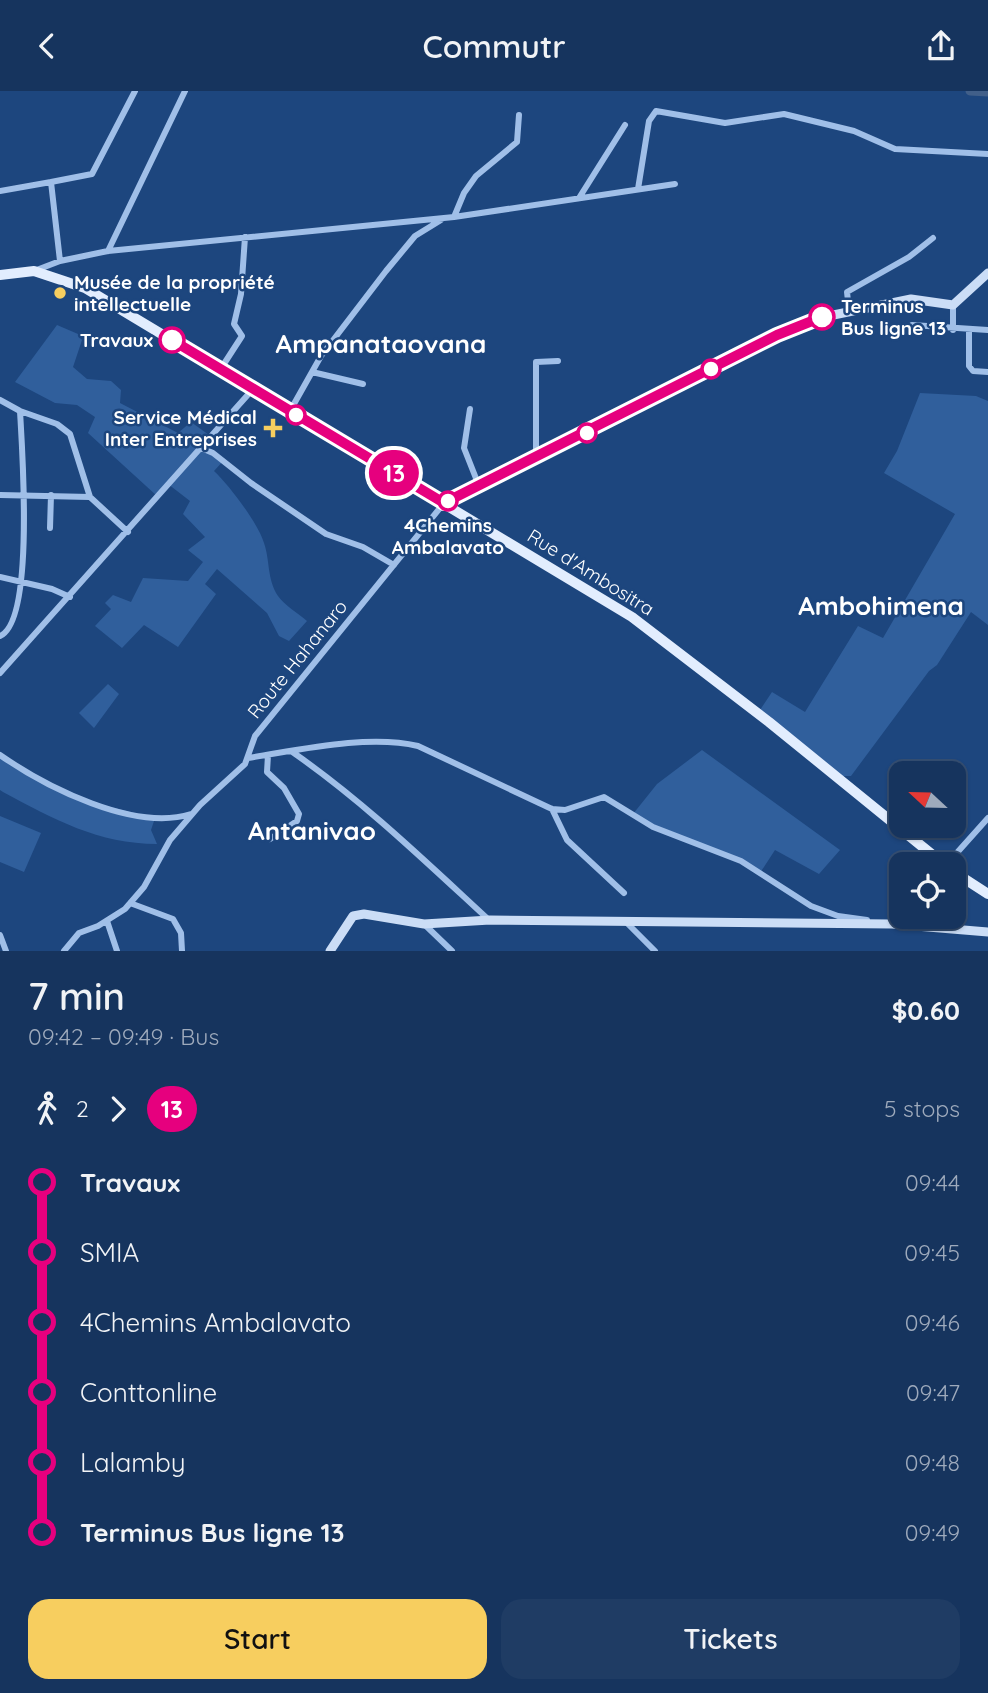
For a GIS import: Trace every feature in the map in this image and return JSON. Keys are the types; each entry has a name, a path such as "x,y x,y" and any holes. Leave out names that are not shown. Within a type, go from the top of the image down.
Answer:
{"main road":[{"name":"Rue d'Ambositra","path":"0,275 34,271 85,288 582,585 661,638 929,852"},
{"path":"444,503 777,335 814,319 911,299 953,305 988,273"},
{"path":"966,880 988,894"},
{"path":"330,951 353,916 364,914 424,925 490,920 889,924"},
{"path":"952,929 988,932"}],"street":[{"path":"0,191 92,174 135,91"},
{"path":"108,251 185,91"},
{"path":"638,189 649,121 656,111 725,123 784,114 854,131 895,149 988,154"},
{"path":"454,217 464,193 476,176 517,142 519,114"},
{"path":"579,198 625,125"},
{"path":"51,182 60,261"},
{"path":"34,271 60,261 108,251 454,217 675,184"},
{"path":"290,411 325,350 415,236 445,218"},
{"path":"220,370 242,337 234,324 240,295 245,237"},
{"path":"849,310 847,292 909,257 933,238"},
{"path":"953,305 953,330"},
{"path":"912,325 953,330 988,330"},
{"path":"969,330 969,366 973,371 988,372"},
{"path":"536,457 536,362 558,361"},
{"path":"312,372 363,384"},
{"path":"0,673 253,389"},
{"path":"0,400 20,411 57,424 70,435 90,497 128,532"},
{"path":"470,409 464,448 479,486"},
{"path":"0,636 10,627 23,581 24,495 20,411"},
{"path":"199,447 213,453 326,534 363,547 394,565"},
{"path":"0,495 90,497"},
{"path":"50,528 51,495"},
{"name":"Route Hahanaro","path":"64,951 79,933 107,921 130,903 144,887 170,840 192,813 248,758 255,736 444,503"},
{"path":"0,577 23,581 69,597"},
{"path":"248,758 291,751 400,742 418,747 552,809 565,810 604,797 653,827 741,861 811,906 838,916 889,924"},
{"path":"291,751 337,783 490,920"},
{"path":"0,755 43,784 70,797 155,818 176,818 192,813"},
{"path":"268,755 267,772 284,787 299,814 298,821 270,839"},
{"path":"552,809 567,840 624,893"},
{"path":"957,852 988,818"},
{"path":"130,903 173,919 181,933 182,951"},
{"path":"107,921 117,951"},
{"path":"627,923 655,951"},
{"path":"424,925 452,951"},
{"path":"0,935 6,951"}],"shaded area":[{"path":"57,325 78,334 82,340 73,367 87,379 111,381 121,390 120,403 178,433 191,422 209,435 199,447 224,460 214,471 256,525 266,550 274,590 284,603 307,621 289,641 279,636 267,613 217,569 205,584 216,594 178,647 144,625 122,648 95,626 111,609 105,603 113,595 131,602 143,578 188,581 203,562 188,550 205,537 183,514 190,501 168,484 157,496 88,433 95,417 77,405 55,403 15,382"},
{"path":"920,393 976,396 988,401 988,625 971,612 937,665 929,671 851,776 842,776 760,710 772,692 805,712 858,626 883,638 955,514 884,473 897,451"},
{"path":"108,684 119,694 94,728 79,713"},
{"path":"702,750 840,850 819,874 775,850 760,873 741,861 671,836 633,814 657,784"},
{"path":"0,755 70,797 155,818 151,830 157,844 115,840 96,835 40,812 3,792 0,790"},
{"path":"0,816 41,833 24,872 0,862"}],"waterway":[{"path":"970,91 988,92"}],"bus line":[{"name":"13","path":"172,340 444,503 777,335 822,317"}],"place":[{"name":"Musée de la propriété intellectuelle","path":"60,293"},
{"name":"Terminus Bus ligne 13","path":"822,317"},
{"name":"Travaux","path":"172,340"},
{"name":"Service Médical Inter Entreprises","path":"273,428"},
{"name":"4Chemins Ambalavato","path":"448,501"}],"district":[{"name":"Ampanataovana","path":"381,344"},
{"name":"Ambohimena","path":"881,606"},
{"name":"Antanivao","path":"312,831"}]}
